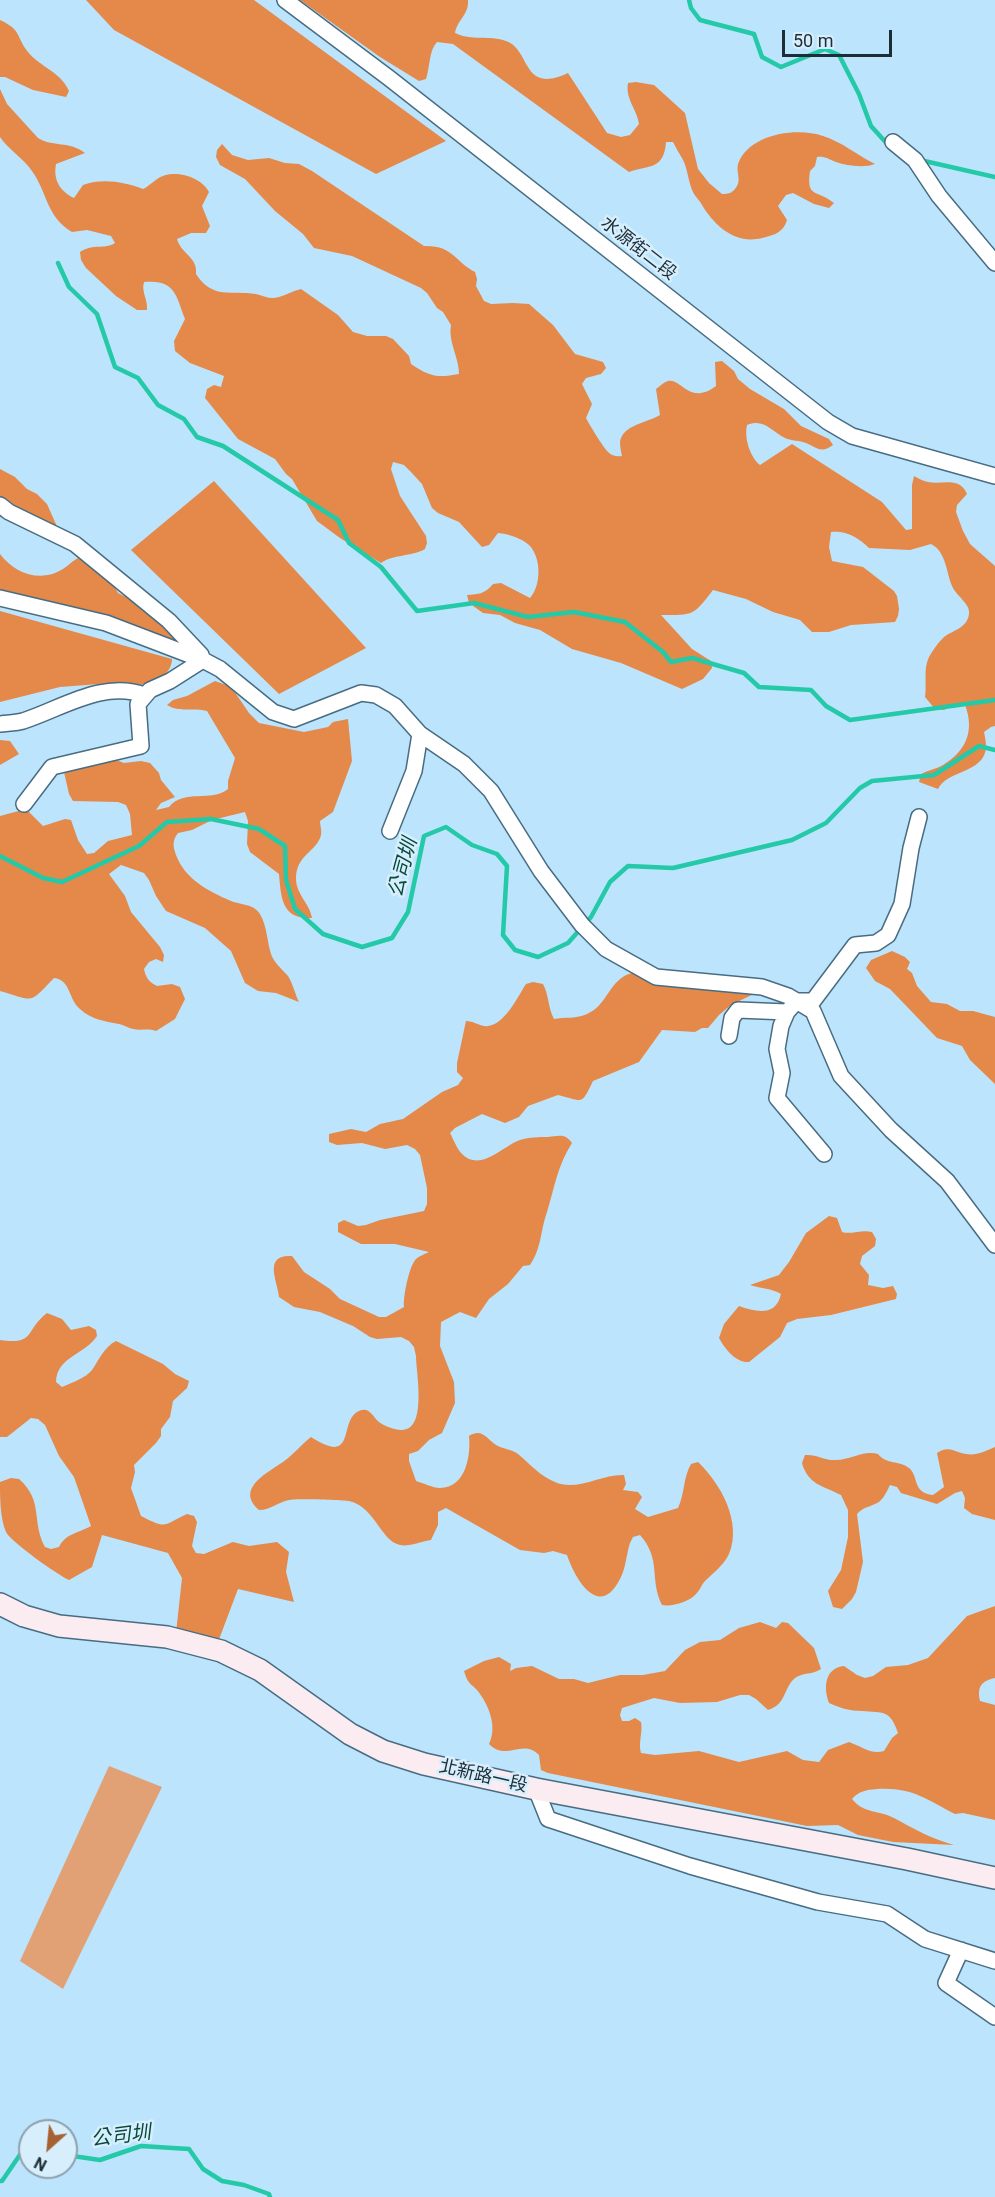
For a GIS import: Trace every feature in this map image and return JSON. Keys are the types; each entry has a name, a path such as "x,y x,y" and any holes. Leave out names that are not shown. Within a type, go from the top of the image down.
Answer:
{"main road":[{"name":"北新路一段","path":"0,1604 24,1616 59,1626 167,1637 221,1651 260,1670 350,1734 383,1751 424,1764 536,1789 908,1859 995,1878"}],"street":[{"name":"水源街二段","path":"285,0 398,85 828,422 852,436 995,476"},
{"path":"893,142 915,160 939,196 995,263"},
{"path":"0,505 9,512 75,544 169,621 201,655 202,660"},
{"path":"0,598 105,623 202,660 220,669 273,712 294,718 361,693 376,695 395,706 420,734 464,764 491,791 541,871 586,929 606,949 656,977 762,987 792,1006 813,1011 841,1076 891,1130 947,1181 995,1245"},
{"path":"24,804 52,767 141,746 138,704 150,690 170,681 202,660"},
{"path":"0,724 22,722 69,701 113,690 133,691 145,695"},
{"path":"390,831 414,771 420,734"},
{"path":"729,1036 732,1018 738,1010 792,1006 813,1001 855,945 876,943 888,935 902,904 910,848 919,817"},
{"path":"792,1006 781,1026 777,1049 782,1073 777,1098 824,1154"},
{"path":"536,1789 548,1819 690,1866 818,1902 887,1914 925,1939 995,1960"},
{"path":"961,1950 946,1983 995,2017"}],"shaded area":[{"path":"86,0 254,0 446,141 376,174 114,30"},
{"path":"300,0 468,0 467,10 455,33 467,37 506,41 520,52 534,75 542,78 553,78 568,73 607,133 621,137 630,135 639,124 628,94 628,83 654,85 685,113 698,169 722,194 731,193 737,186 738,164 744,154 752,146 774,135 800,132 823,136 875,164 850,165 817,157 815,166 810,171 811,190 834,203 829,208 814,204 793,193 786,195 778,206 787,220 780,231 762,238 743,239 726,232 719,226 694,194 684,162 673,142 666,142 665,151 659,162 629,172 453,44 437,42 434,45 426,79 419,81 380,57"},
{"path":"0,20 12,27 33,57 61,79 69,91 66,97 33,90 5,77 0,77"},
{"path":"0,89 7,104 38,138 73,147 85,153 56,164 59,184 74,198 83,185 113,182 143,189 160,177 169,174 189,176 206,187 209,192 202,206 210,226 206,233 191,233 177,239 192,259 196,274 209,288 216,291 256,294 273,298 301,289 338,315 353,332 393,339 409,356 411,364 424,372 440,376 459,374 459,368 451,337 451,325 427,293 421,288 352,256 314,248 303,234 275,211 245,179 220,165 216,157 217,150 222,144 232,155 248,160 269,158 299,164 424,246 434,246 447,251 475,272 476,286 484,301 491,304 529,304 553,325 575,354 603,362 606,368 601,374 586,378 582,384 592,404 586,418 608,452 613,455 622,456 620,442 626,432 660,415 656,389 666,382 673,381 693,392 707,391 716,386 715,362 722,361 750,389 784,409 801,426 829,439 833,445 821,450 803,442 785,438 763,424 753,423 747,425 747,441 753,457 760,465 792,444 882,502 906,530 912,529 914,476 928,482 950,482 960,485 967,494 957,505 956,512 963,531 970,544 995,566 995,726 984,732 986,747 984,755 973,767 949,778 938,789 919,782 921,774 941,766 958,753 966,740 969,723 965,705 958,703 944,710 935,709 925,697 926,666 929,657 943,638 965,623 969,614 966,604 953,588 940,552 931,544 910,550 869,548 852,535 831,532 829,547 832,561 863,567 894,591 899,609 895,622 851,625 829,632 812,632 800,620 773,612 746,599 713,590 692,612 680,615 661,615 692,649 711,661 712,668 703,679 682,689 621,663 572,649 540,630 515,623 500,615 483,613 469,603 467,595 481,593 493,584 501,583 530,598 538,579 536,557 529,545 511,535 498,533 489,545 482,547 459,522 432,508 422,484 404,465 393,462 391,469 400,496 426,536 425,549 381,563 340,538 317,521 292,479 275,459 238,439 205,398 207,389 214,385 221,387 224,376 190,363 175,351 174,341 185,319 173,290 162,283 144,282 147,310 137,310 116,296 86,268 81,260 80,252 115,243 111,236 87,230 72,232 57,219 32,171 0,137"},
{"path":"0,469 15,477 47,504 59,531 0,512"},
{"path":"214,481 366,648 279,694 131,550"},
{"path":"0,554 13,567 37,576 55,573 83,557 111,581 118,593 132,600 176,634 175,647 0,600"},
{"path":"0,611 172,659 172,663 165,674 150,684 125,682 60,687 0,702"},
{"path":"215,681 229,686 259,723 304,732 328,727 333,722 348,719 352,761 333,812 320,821 319,841 299,864 297,871 297,884 312,918 302,918 288,911 282,898 279,874 250,852 247,844 248,821 245,812 212,820 192,830 178,833 174,841 175,852 180,863 198,883 231,901 251,907 260,914 272,957 288,976 299,1002 276,993 258,991 245,983 231,951 205,928 166,911 144,873 121,865 109,874 125,896 131,912 164,955 163,962 156,959 149,962 144,969 147,977 157,986 172,984 180,987 185,999 175,1019 156,1031 133,1029 121,1024 98,1020 80,1009 64,982 54,978 35,997 20,997 0,991 0,816 26,809 43,826 65,819 71,820 78,840 87,854 94,853 108,841 132,835 130,814 126,805 118,802 73,801 64,772 109,757 124,763 141,761 150,763 175,797 161,803 156,810 169,807 175,801 183,798 214,795 228,789 235,758 207,711 177,709 167,705"},
{"path":"0,740 10,741 19,754 0,765"},
{"path":"892,951 910,962 907,969 912,973 917,986 931,1002 947,1004 960,1011 973,1011 995,1017 995,1084 970,1060 962,1046 937,1038 890,989 875,981 866,968 871,960"},
{"path":"632,973 760,991 731,1005 708,1028 695,1032 662,1030 639,1062 593,1081 581,1100 558,1095 528,1106 519,1117 505,1123 482,1114 450,1133 462,1154 469,1159 476,1160 489,1157 527,1138 562,1136 572,1143 560,1169 539,1246 530,1265 523,1266 508,1284 489,1299 476,1318 460,1312 441,1322 440,1346 454,1382 455,1403 442,1433 429,1440 418,1451 409,1454 409,1461 416,1481 437,1488 449,1487 456,1483 465,1469 468,1461 469,1436 481,1433 496,1445 518,1454 535,1470 563,1485 624,1475 626,1484 623,1490 638,1492 642,1497 635,1509 648,1517 678,1508 688,1469 691,1464 698,1462 721,1492 731,1517 732,1542 727,1558 693,1597 680,1603 662,1605 656,1587 651,1553 640,1535 633,1537 630,1543 622,1575 612,1591 604,1596 596,1596 582,1584 567,1555 553,1551 544,1553 520,1550 446,1508 438,1512 438,1525 431,1540 409,1545 400,1545 392,1541 367,1512 359,1505 349,1501 293,1499 259,1510 252,1502 250,1495 256,1482 287,1459 311,1437 325,1445 335,1447 341,1445 352,1417 361,1410 370,1412 384,1425 401,1430 409,1428 415,1421 418,1411 416,1356 414,1347 409,1341 401,1337 377,1339 370,1337 353,1326 320,1312 294,1307 279,1297 274,1264 277,1259 292,1256 304,1272 330,1289 340,1299 379,1317 386,1317 404,1307 404,1296 413,1263 417,1258 429,1252 395,1244 361,1244 338,1232 338,1223 344,1220 358,1226 424,1211 427,1204 427,1188 420,1155 415,1149 407,1145 385,1149 362,1143 337,1145 329,1142 329,1134 351,1129 366,1132 380,1124 403,1119 442,1092 458,1085 463,1078 457,1072 457,1063 466,1021 491,1026 509,1011 526,984 533,982 543,984 554,1019 575,1017 583,1016 594,1010 618,981"},
{"path":"829,1216 837,1218 842,1232 872,1232 876,1239 875,1246 862,1256 860,1264 869,1275 868,1285 883,1288 893,1286 897,1294 896,1299 831,1315 797,1319 787,1323 780,1337 749,1362 735,1358 719,1338 724,1324 739,1306 764,1311 775,1306 781,1294 750,1285 779,1275 806,1233"},
{"path":"47,1313 62,1319 71,1330 89,1326 96,1330 97,1336 92,1342 61,1367 56,1382 62,1387 89,1373 105,1350 116,1341 163,1364 175,1374 189,1381 187,1388 173,1401 170,1417 161,1429 161,1436 134,1465 135,1472 131,1488 141,1516 156,1523 165,1524 187,1514 194,1516 197,1522 192,1546 196,1553 204,1554 233,1542 249,1546 277,1542 289,1552 286,1572 294,1602 238,1589 215,1650 175,1642 182,1578 168,1553 102,1535 92,1567 69,1580 35,1558 10,1537 3,1520 0,1482 11,1478 19,1479 32,1495 45,1547 51,1549 59,1547 69,1536 91,1526 74,1477 59,1456 45,1425 38,1419 31,1418 7,1437 0,1437 0,1340 11,1341 25,1338"},
{"path":"995,1447 995,1520 972,1514 964,1508 965,1498 962,1491 937,1504 901,1493 897,1487 890,1485 879,1502 862,1509 857,1514 863,1562 856,1592 842,1609 833,1607 828,1591 841,1570 848,1537 848,1510 841,1495 817,1484 808,1476 802,1463 805,1455 834,1460 867,1453 878,1454 885,1460 909,1468 919,1488 926,1494 933,1495 944,1487 937,1453 948,1449 973,1454"},
{"path":"995,1606 995,1678 983,1683 979,1692 980,1701 995,1705 995,1820 963,1813 955,1814 918,1795 900,1790 869,1790 852,1799 862,1807 954,1845 893,1842 858,1835 838,1825 807,1826 548,1773 541,1770 539,1755 533,1750 502,1751 489,1744 492,1725 487,1705 478,1691 469,1683 464,1671 484,1661 499,1657 511,1664 510,1671 532,1666 559,1679 574,1679 588,1683 620,1675 643,1675 665,1671 685,1650 700,1642 720,1640 739,1628 760,1622 776,1628 782,1622 788,1623 814,1648 821,1669 795,1678 788,1686 782,1700 774,1707 768,1710 749,1695 740,1695 717,1702 680,1703 654,1698 622,1708 620,1715 622,1721 635,1718 641,1722 641,1753 655,1755 699,1751 739,1762 787,1751 803,1760 819,1762 828,1750 849,1742 870,1751 884,1751 898,1733 892,1720 885,1714 849,1710 829,1703 826,1685 829,1674 833,1670 844,1666 865,1678 873,1676 886,1667 908,1665 928,1658 967,1616"},
{"path":"109,1766 162,1787 63,1989 20,1961"}],"waterway":[{"path":"689,0 691,8 700,20 754,34 762,57 781,67 825,49 839,55 859,94 871,126 890,147"},
{"path":"920,160 995,177"},
{"path":"58,263 69,287 97,314 115,367 138,378 158,405 184,419 197,437 223,446 338,520 349,543 381,567 417,611 474,603 528,617 574,612 625,622 663,652 671,662 692,658 744,673 759,687 811,690 826,706 850,720 995,700"},
{"name":"公司圳","path":"0,856 43,878 62,882 139,846 167,822 211,819 259,829 285,846 286,880 295,909 323,934 362,947 392,938 408,912 424,836 446,827 472,845 497,854 507,866 503,935 515,950 538,957 568,943 591,917 610,882 628,866 673,868 792,840 826,823 860,788 872,781 934,775 979,746 995,750"},
{"name":"公司圳","path":"78,2157 100,2160 141,2146 189,2149 203,2169 222,2181 244,2185 269,2194 270,2197"},
{"name":"公司圳","path":"0,2181 18,2158"}]}
